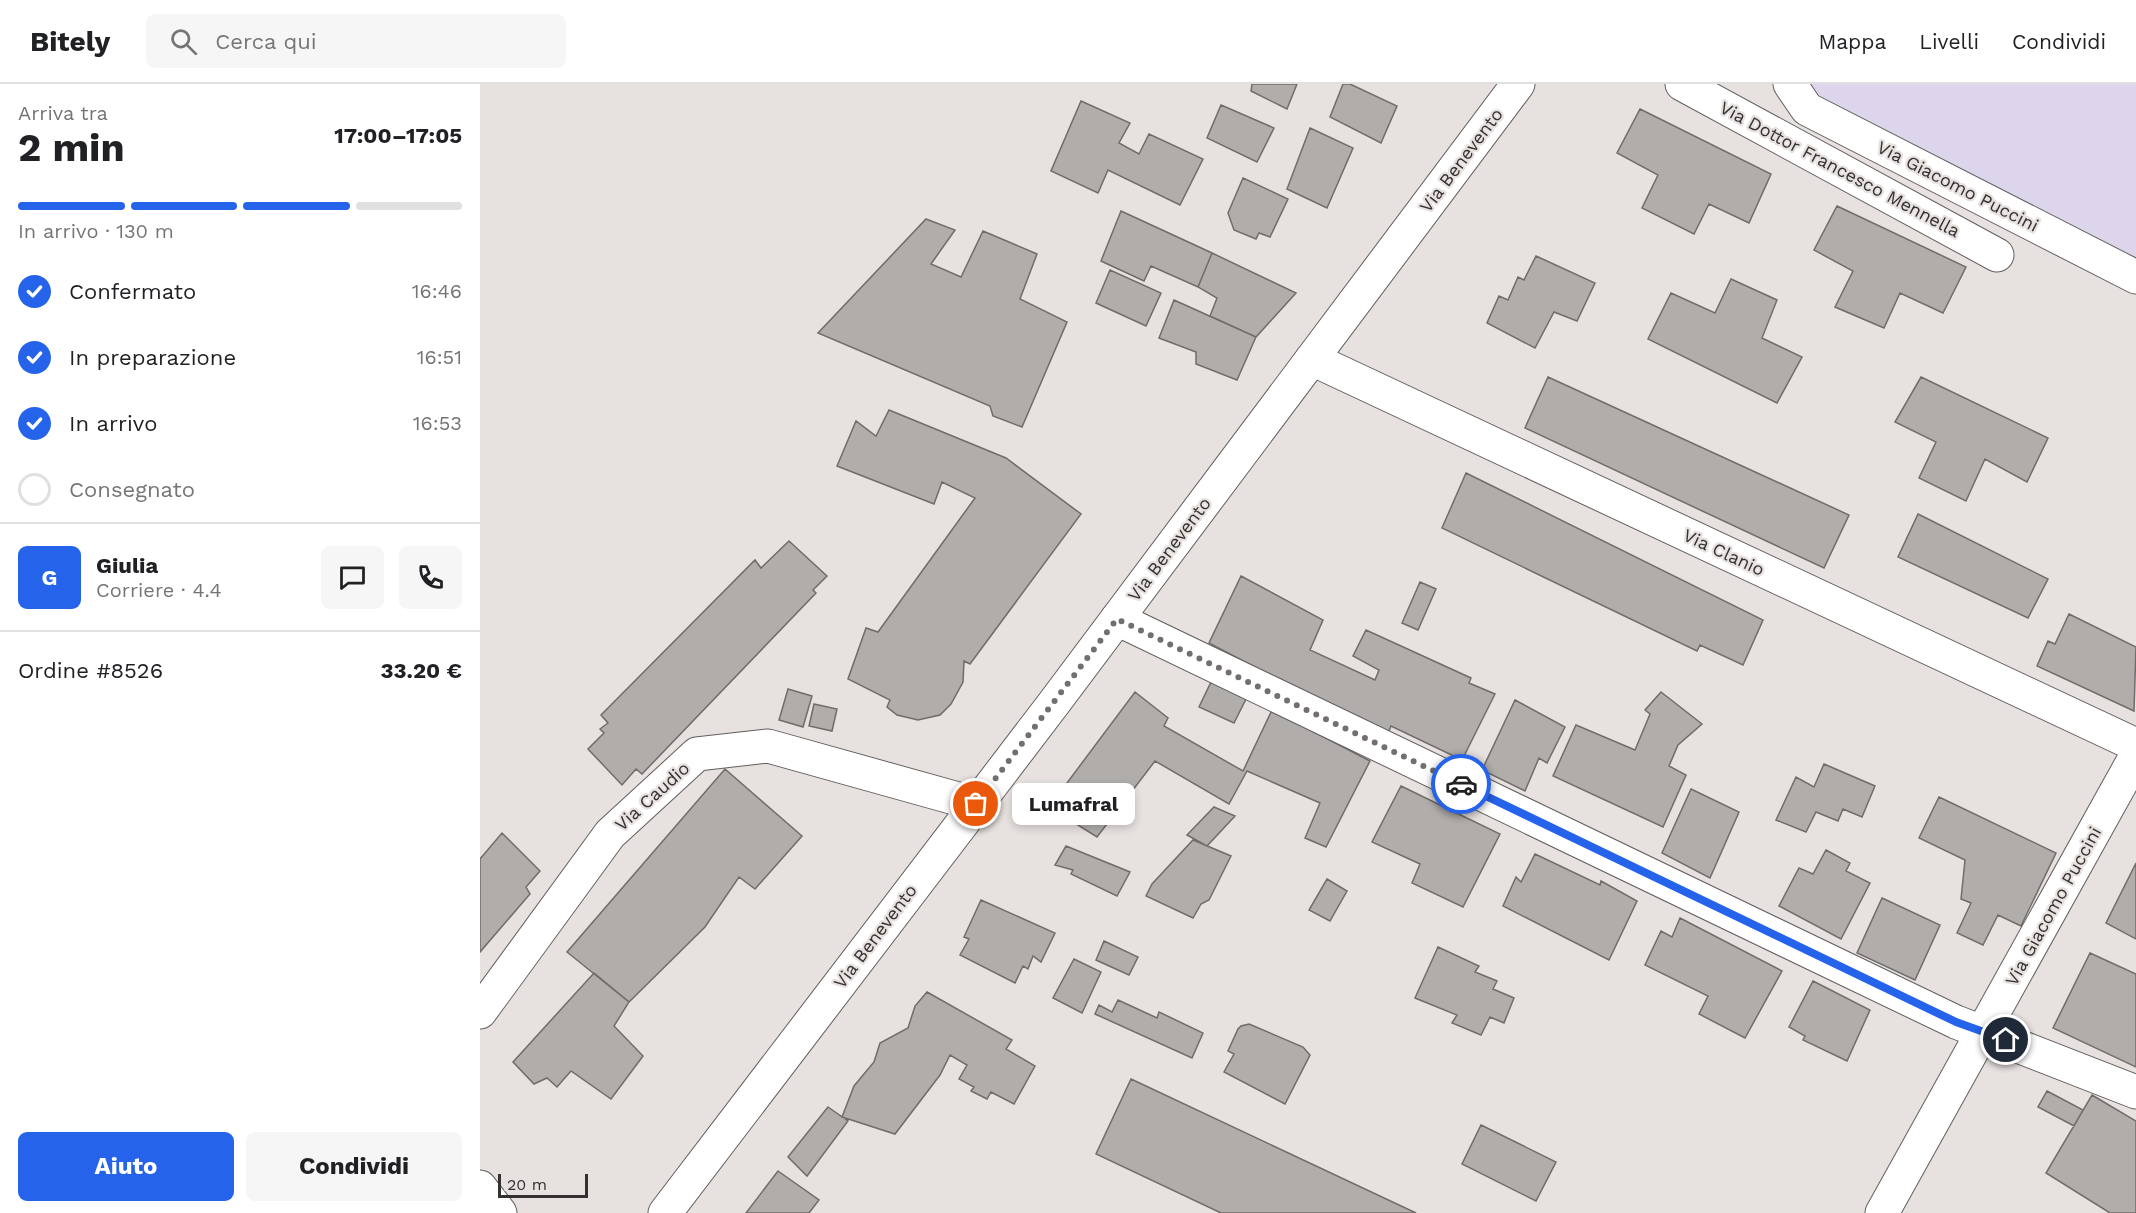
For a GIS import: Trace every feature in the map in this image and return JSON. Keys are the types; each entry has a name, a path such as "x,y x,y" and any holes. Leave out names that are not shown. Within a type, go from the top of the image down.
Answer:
{"street":[{"name":"Via Benevento","path":"665,1213 1117,619 1518,84"},
{"name":"Via Dottor Francesco Mennella","path":"1682,84 1998,255"},
{"name":"Via Giacomo Puccini","path":"1790,84 1807,109 2136,276"},
{"name":"Via Clanio","path":"1312,359 2136,745"},
{"path":"1117,619 1956,1022 2136,1092"},
{"name":"Via Caudio","path":"480,1012 610,834 697,754 768,746 976,804"},
{"name":"Via Giacomo Puccini","path":"1882,1213 2136,756"},
{"path":"480,1187 500,1213"}],"shaded area":[{"path":"1801,84 2136,84 2136,267 1813,102"}],"building":[{"path":"1252,84 1297,84 1287,109 1251,91"},
{"path":"1343,84 1350,84 1397,106 1381,143 1330,117"},
{"path":"1081,101 1130,123 1119,143 1139,154 1149,134 1203,159 1180,205 1108,170 1098,193 1051,171"},
{"path":"1221,105 1274,128 1257,162 1207,138"},
{"path":"1640,109 1771,174 1749,223 1709,204 1694,234 1642,208 1658,175 1617,153"},
{"path":"1310,128 1353,148 1327,208 1287,189"},
{"path":"1243,178 1288,199 1270,237 1259,233 1256,239 1234,230 1228,213"},
{"path":"1837,206 1966,267 1943,313 1900,293 1884,328 1835,307 1853,271 1814,250"},
{"path":"1121,211 1212,253 1198,287 1151,266 1144,281 1101,261"},
{"path":"926,219 955,230 931,264 961,277 983,231 1037,254 1020,299 1067,322 1022,427 993,416 990,406 818,333"},
{"path":"1212,253 1296,293 1256,337 1210,316 1217,298 1198,287"},
{"path":"1536,256 1595,283 1577,321 1554,312 1535,348 1487,323 1499,296 1508,300 1518,277 1524,280"},
{"path":"1110,270 1161,293 1146,326 1096,303"},
{"path":"1731,279 1777,300 1762,338 1802,357 1777,403 1648,339 1671,293 1715,313"},
{"path":"1174,300 1256,337 1237,380 1196,364 1196,352 1159,338"},
{"path":"1548,377 1849,515 1824,568 1525,428"},
{"path":"1921,377 2048,438 2027,482 1985,459 1966,501 1919,478 1936,442 1895,422"},
{"path":"889,410 1006,458 1081,514 970,664 964,661 963,682 951,704 940,715 918,720 897,715 887,707 890,700 848,679 866,628 878,632 975,498 942,482 934,504 837,466 856,421 876,436"},
{"path":"1466,473 1763,620 1743,665 1700,645 1697,651 1442,528"},
{"path":"1918,514 2048,579 2028,618 1898,557"},
{"path":"789,541 827,576 813,590 816,593 642,774 636,769 622,785 588,749 604,733 600,729 608,723 601,715 755,560 761,568"},
{"path":"1241,576 1323,620 1310,650 1375,680 1379,670 1353,656 1366,630 1471,678 1469,683 1495,694 1462,760 1391,726 1387,736 1248,673 1251,665 1209,643"},
{"path":"1420,582 1436,589 1418,630 1402,623"},
{"path":"2069,614 2136,647 2134,711 2037,666 2048,641 2055,644"},
{"path":"1211,682 1246,699 1234,723 1199,707"},
{"path":"788,689 812,696 803,727 779,720"},
{"path":"1135,692 1168,718 1164,726 1243,771 1272,710 1370,761 1326,847 1305,838 1320,803 1247,771 1229,804 1155,761 1097,837 1049,807"},
{"path":"1661,692 1702,724 1678,745 1669,766 1686,775 1663,827 1553,776 1576,725 1635,750 1650,714 1645,710"},
{"path":"1515,700 1565,727 1547,763 1539,758 1525,791 1482,770"},
{"path":"814,704 837,709 832,731 809,726"},
{"path":"1824,764 1875,786 1862,817 1843,809 1838,821 1816,812 1806,832 1776,820 1796,777 1814,787"},
{"path":"725,769 802,836 755,889 739,877 705,927 629,1002 567,952"},
{"path":"1401,786 1500,834 1463,907 1412,883 1420,864 1372,842"},
{"path":"1691,789 1739,812 1710,878 1662,853"},
{"path":"1939,797 2056,853 2021,926 1998,915 1983,945 1957,933 1971,903 1961,899 1965,860 1919,838"},
{"path":"1214,807 1235,816 1207,846 1187,835"},
{"path":"502,833 540,871 526,887 530,894 480,952 480,859"},
{"path":"1193,840 1231,856 1209,900 1201,904 1193,918 1146,896 1152,884"},
{"path":"1066,846 1130,872 1117,896 1071,874 1073,870 1055,865"},
{"path":"1826,850 1850,863 1846,871 1870,883 1841,939 1779,906 1799,868 1813,874"},
{"path":"1535,854 1600,885 1601,881 1637,901 1609,960 1503,906 1516,877 1521,882"},
{"path":"2136,863 2136,939 2106,923"},
{"path":"1327,879 1347,891 1330,921 1309,910"},
{"path":"1882,898 1940,925 1915,980 1857,953"},
{"path":"981,900 1055,933 1041,962 1033,956 1028,969 1023,966 1015,983 960,955 969,939 964,937"},
{"path":"1680,918 1782,971 1745,1038 1699,1014 1708,996 1645,965 1661,931 1672,937"},
{"path":"1104,941 1138,957 1129,975 1096,960"},
{"path":"1438,947 1479,966 1475,972 1497,981 1493,989 1514,998 1504,1023 1490,1017 1481,1035 1452,1023 1457,1015 1415,998"},
{"path":"2090,953 2136,974 2136,1067 2053,1028"},
{"path":"1074,959 1101,972 1082,1013 1053,998"},
{"path":"594,973 629,1002 614,1026 643,1056 611,1099 571,1071 557,1087 547,1078 534,1084 513,1062"},
{"path":"1813,981 1870,1010 1847,1061 1803,1040 1805,1036 1789,1027"},
{"path":"927,992 1012,1040 1006,1049 1035,1066 1014,1104 991,1092 987,1099 971,1091 974,1087 959,1079 967,1065 950,1055 940,1075 895,1134 842,1117 854,1086 874,1062 880,1043 908,1028 915,1006"},
{"path":"1118,1000 1157,1018 1159,1012 1203,1033 1192,1058 1095,1014 1099,1005 1112,1012"},
{"path":"1249,1024 1303,1047 1310,1055 1285,1104 1224,1072 1234,1054 1228,1051 1238,1029"},
{"path":"1131,1079 1416,1213 1221,1213 1096,1154"},
{"path":"2047,1091 2083,1110 2074,1126 2038,1107"},
{"path":"2092,1095 2136,1121 2136,1213 2110,1213 2046,1173"},
{"path":"828,1107 848,1121 807,1176 788,1157"},
{"path":"1481,1125 1556,1162 1536,1201 1462,1164"},
{"path":"778,1171 819,1200 809,1213 746,1213"}],"way so far":[{"path":"976,804 1117,619 1461,784"}],"place":[{"name":"Lumafral","path":"976,804"}],"route":[{"path":"1461,784 1956,1022 2006,1040"}]}
